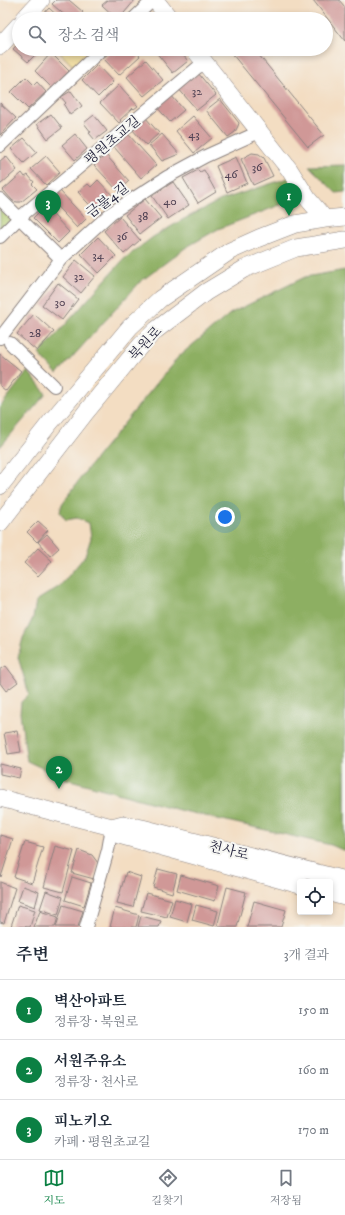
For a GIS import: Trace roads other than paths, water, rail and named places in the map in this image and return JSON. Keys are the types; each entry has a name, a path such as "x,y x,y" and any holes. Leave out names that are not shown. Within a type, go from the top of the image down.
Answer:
{"street":[{"path":"30,12 41,0"},
{"path":"141,12 154,0 164,12"},
{"path":"0,46 12,33"},
{"path":"0,146 95,56"},
{"name":"평원초교길","path":"0,237 198,56"},
{"name":"평원초교길","path":"200,56 289,169 308,199 325,219"},
{"name":"금불4길","path":"4,335 61,259 111,213 167,177 206,156 259,132"},
{"path":"0,199 61,259"},
{"name":"북원로","path":"0,486 49,424 130,327 160,299 230,251 259,238 295,224 345,217"},
{"name":"북원로","path":"0,523 86,412 141,345 156,330 206,292 244,269 296,248 345,240"},
{"path":"4,335 54,386"},
{"name":"천사로","path":"0,798 112,827 123,824 142,828 345,880"},
{"path":"86,927 108,850 112,827"},
{"name":"천사로","path":"112,827 119,835 297,883"},
{"path":"333,894 345,897"}],"place":[{"name":"벽산아파트","path":"289,216"},
{"name":"피노키오","path":"48,223"},
{"name":"서원주유소","path":"59,789"}]}
